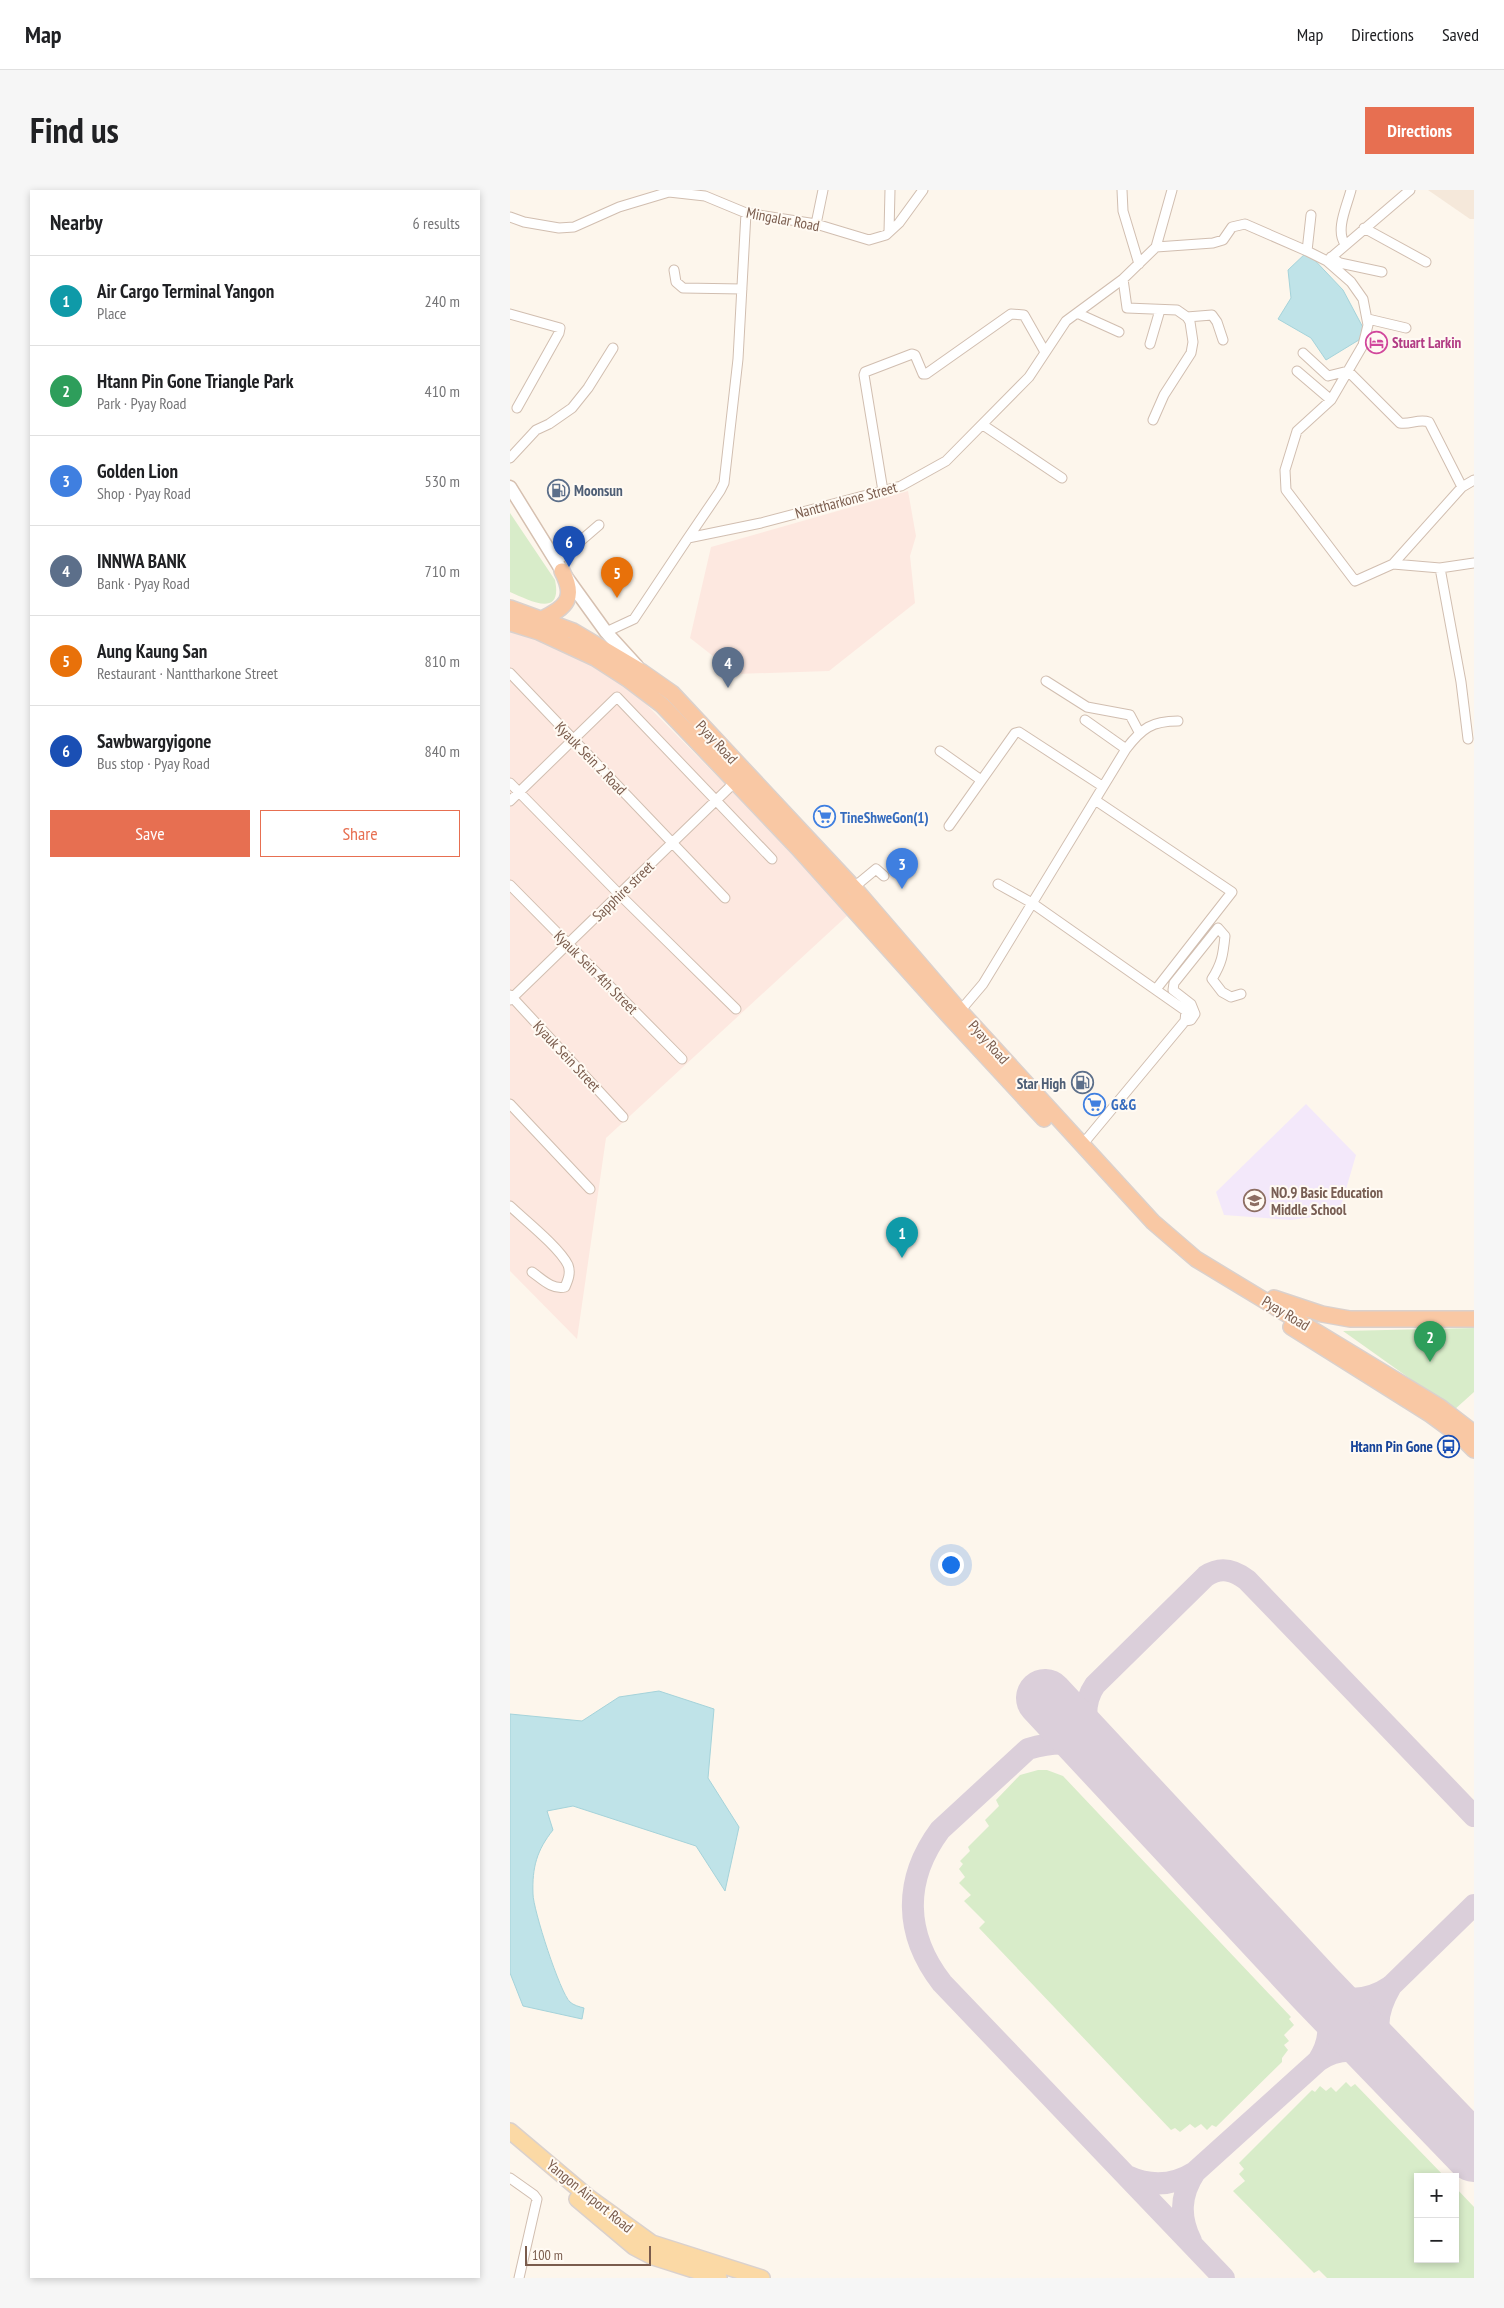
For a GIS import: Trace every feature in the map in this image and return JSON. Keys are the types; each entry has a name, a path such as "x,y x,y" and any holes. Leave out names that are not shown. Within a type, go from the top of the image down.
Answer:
{"highway":[{"path":"540,625 563,607 569,596 569,585 559,567"},
{"name":"Pyay Road","path":"510,608 540,625"},
{"name":"Pyay Road","path":"510,623 540,625 573,631 603,643 672,693 853,888 960,1011 1170,1239 1196,1259 1440,1407 1474,1433"},
{"name":"Pyay Road","path":"603,643 798,848 948,1015 1146,1228 1191,1264 1431,1415 1461,1437 1474,1450"},
{"path":"1243,1287 1322,1314 1350,1320 1474,1319"}],"main road":[{"path":"510,487 603,643"},
{"name":"Pyay Road","path":"642,672 662,705"},
{"name":"Yangon Airport Road","path":"510,2131 587,2196 652,2243 762,2278"},
{"name":"Yangon Airport Road","path":"510,2140 634,2247 653,2257 719,2278"}],"street":[{"path":"816,224 823,190"},
{"path":"889,232 890,190"},
{"path":"889,232 899,223 924,190"},
{"path":"1122,190 1123,211 1139,264"},
{"path":"1172,190 1156,247 1213,243 1223,240 1232,227 1245,224 1340,263 1382,272"},
{"path":"1346,244 1342,238 1341,228 1351,190"},
{"path":"1329,259 1410,190"},
{"name":"Mingalar Road","path":"510,217 524,222 559,228 574,227 619,207 669,192 705,196 746,213 816,224 869,240 889,232"},
{"path":"603,643 634,618 724,483 738,359 746,213"},
{"path":"1308,250 1311,215"},
{"path":"1364,228 1426,262"},
{"name":"Nanttharkone Street","path":"688,538 761,523 902,486 946,461 1028,377 1066,321 1123,279 1156,247"},
{"path":"1329,259 1364,299 1368,319 1367,335 1331,400 1297,431 1285,470 1286,490 1356,580 1393,564 1462,487 1474,480"},
{"path":"674,270 676,282 683,288 742,289"},
{"path":"1123,279 1127,308 1177,310 1187,317 1190,322 1193,342 1191,353 1164,395 1152,420"},
{"path":"1150,344 1160,310"},
{"path":"1077,313 1119,332"},
{"path":"510,314 560,328 517,408"},
{"path":"883,491 865,372 912,354 915,355 923,374 926,374 1012,314 1024,315 1045,352"},
{"path":"1187,317 1212,315 1217,322 1223,340"},
{"path":"1368,319 1406,328"},
{"path":"510,458 536,430 549,424 572,408 588,388 613,348"},
{"path":"1303,353 1328,376 1348,371"},
{"path":"1297,371 1331,400"},
{"path":"1348,371 1400,423 1407,424 1424,420 1428,422 1462,487"},
{"path":"983,425 1062,478"},
{"path":"559,567 599,525"},
{"path":"1393,564 1440,568 1474,563"},
{"path":"1440,568 1461,682 1468,739"},
{"name":"Kyauk Sein 2 Road","path":"510,673 725,898"},
{"path":"1046,681 1087,707 1130,715 1139,732"},
{"path":"510,801 616,697 772,859"},
{"path":"1086,720 1126,748"},
{"path":"960,1011 983,984 1126,748 1139,732 1160,721 1178,721"},
{"path":"949,826 1015,733 1019,732 1102,786"},
{"path":"940,751 982,780"},
{"name":"Sapphire street","path":"511,997 735,782"},
{"path":"510,783 736,1009"},
{"path":"1095,800 1232,892 1157,988"},
{"path":"853,888 876,869 884,876"},
{"path":"998,884 1032,903 1157,988 1186,1011 1185,1022"},
{"name":"Kyauk Sein 4th Street","path":"510,885 682,1059"},
{"path":"1082,1145 1185,1022 1191,1020 1195,1014 1191,1004 1173,990 1174,982 1218,928 1225,936 1221,965 1212,979 1222,992 1231,997 1242,994"},
{"name":"Kyauk Sein Street","path":"511,997 624,1117"},
{"path":"510,1104 590,1189"},
{"path":"510,1206 560,1255 568,1266 570,1277 565,1287 553,1287 532,1272"},
{"path":"510,2178 537,2199 519,2278"}],"shaded area":[{"path":"1428,190 1474,190 1474,219 1470,219"},
{"path":"908,491 916,536 910,556 915,603 829,671 736,674 690,638 711,547"},
{"path":"510,629 598,665 640,698 788,848 849,914 606,1138 577,1339 510,1271"},
{"path":"1306,1104 1356,1155 1339,1213 1291,1220 1224,1215 1216,1192"}],"green space":[{"path":"510,513 555,580 556,592 554,599 549,603 535,602 510,592"},
{"path":"1474,1328 1474,1392 1454,1410 1343,1331"},
{"path":"1038,1770 1047,1770 1063,1776 1291,2017 1289,2019 1294,2025 1284,2035 1289,2041 1284,2045 1288,2050 1282,2058 1282,2062 1216,2127 1212,2125 1207,2130 1201,2124 1195,2128 1190,2124 1180,2132 1175,2128 1171,2130 979,1928 985,1922 964,1901 971,1895 959,1883 965,1877 959,1869 963,1864 960,1861 970,1851 968,1847 989,1826 985,1820 999,1806 996,1800 1020,1775"},
{"path":"1346,2082 1351,2087 1355,2084 1441,2173 1414,2173 1414,2263 1459,2263 1459,2191 1474,2207 1474,2278 1327,2278 1319,2270 1314,2273 1233,2191 1245,2181 1239,2174 1244,2169 1239,2163 1312,2090 1315,2092 1320,2086 1326,2091 1331,2087 1336,2092"}],"water":[{"path":"1307,252 1343,290 1367,335 1326,360 1311,338 1278,319 1291,298 1288,270"},
{"path":"659,1691 714,1709 708,1778 739,1827 725,1891 696,1846 573,1806 547,1811 553,1830 539,1852 537,1859 533,1884 534,1903 560,1983 570,2002 584,2008 582,2019 523,2006 510,1973 510,1714 582,1721 619,1697"}],"taxiway":[{"path":"1095,1751 1089,1735 1086,1718 1088,1701 1095,1685 1206,1576 1217,1571 1227,1570 1247,1580 1474,1816"},
{"path":"1095,1751 1070,1744 1046,1745 1028,1749 940,1830 919,1868 914,1887 913,1907 915,1926 920,1945 929,1964 942,1983 1224,2278"},
{"path":"1315,1988 1335,1996 1354,1999 1382,1992 1391,1986 1474,1905"},
{"path":"1389,2064 1381,2043 1378,2025 1381,2007 1391,1986"},
{"path":"1127,2176 1136,2180 1153,2183 1170,2182 1187,2177 1195,2172 1318,2061 1326,2043 1328,2026 1325,2008 1317,1990"},
{"path":"1318,2061 1336,2053 1354,2051 1372,2055 1389,2064"},
{"path":"1191,2241 1184,2223 1183,2206 1186,2189 1195,2172"}],"runway":[{"path":"1045,1698 1315,1988 1474,2153"}],"place":[{"name":"Stuart Larkin","path":"1376,342"},
{"name":"Moonsun","path":"558,490"},
{"name":"Sawbwargyigone","path":"569,567"},
{"name":"Aung Kaung San","path":"617,598"},
{"name":"INNWA BANK","path":"728,688"},
{"name":"TineShweGon(1)","path":"824,817"},
{"name":"Golden Lion","path":"902,889"},
{"name":"Star High","path":"1082,1083"},
{"name":"G&G","path":"1095,1104"},
{"name":"NO.9 Basic Education Middle School","path":"1255,1201"},
{"name":"Air Cargo Terminal Yangon","path":"902,1258"},
{"name":"Htann Pin Gone Triangle Park","path":"1430,1362"},
{"name":"Htann Pin Gone","path":"1449,1446"}]}
